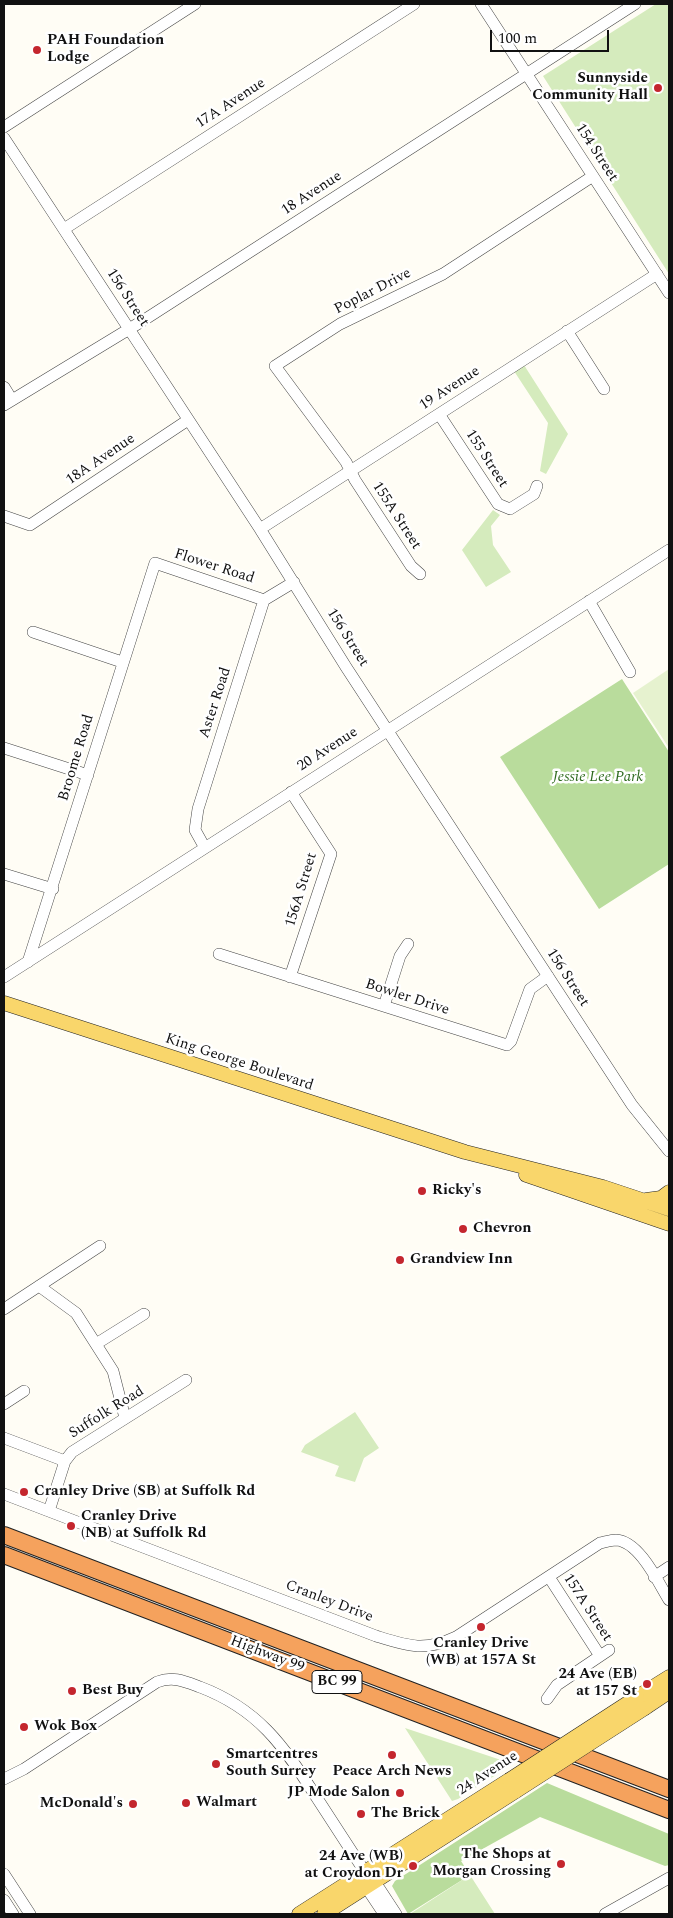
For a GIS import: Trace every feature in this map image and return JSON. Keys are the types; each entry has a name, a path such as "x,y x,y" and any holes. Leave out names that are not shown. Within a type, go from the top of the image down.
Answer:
{"highway":[{"name":"Highway 99","path":"4,1535 669,1789"},
{"name":"Highway 99","path":"4,1555 669,1810"}],"main road":[{"name":"King George Boulevard","path":"4,1004 465,1152 646,1200 669,1209"},
{"name":"King George Boulevard","path":"465,1152 527,1176 669,1224"},
{"path":"646,1200 661,1198 669,1192"},
{"name":"24 Avenue","path":"324,1914 369,1880 641,1702 669,1676"},
{"name":"24 Avenue","path":"641,1702 669,1692"},
{"name":"24 Avenue","path":"299,1914 369,1880"}],"street":[{"path":"4,127 195,4"},
{"name":"17A Avenue","path":"64,229 414,4"},
{"name":"154 Street","path":"481,4 669,293"},
{"name":"18 Avenue","path":"8,403 129,329 635,4"},
{"name":"156 Street","path":"4,138 260,529 388,730 632,1105 669,1151"},
{"name":"Poplar Drive","path":"350,471 275,366 340,324 443,274 593,176"},
{"name":"19 Avenue","path":"260,529 657,274"},
{"path":"566,331 604,389"},
{"path":"4,387 8,403"},
{"name":"155 Street","path":"439,414 498,504 510,509 534,494 536,486"},
{"name":"18A Avenue","path":"4,516 30,525 188,420"},
{"name":"155A Street","path":"350,471 410,566 420,574"},
{"name":"20 Avenue","path":"4,977 669,550"},
{"name":"Flower Road","path":"155,563 264,600"},
{"name":"Broome Road","path":"28,962 53,889 122,662 155,563"},
{"path":"264,600 294,582"},
{"name":"Aster Road","path":"204,848 195,830 198,809 264,600"},
{"path":"589,601 630,672"},
{"path":"33,632 122,662"},
{"path":"4,748 88,775"},
{"name":"156A Street","path":"290,977 331,854 291,792"},
{"path":"4,874 53,889"},
{"path":"384,1006 400,956 408,944"},
{"name":"Bowler Drive","path":"219,954 507,1045 511,1041 530,989 548,976"},
{"path":"4,1309 100,1246"},
{"path":"39,1286 76,1313 113,1371 125,1418"},
{"path":"96,1344 144,1314"},
{"name":"Suffolk Road","path":"49,1511 65,1461 72,1452 186,1380"},
{"path":"4,1404 24,1391"},
{"path":"4,1438 65,1461"},
{"name":"Cranley Drive","path":"4,1494 376,1636 409,1646 422,1647 441,1644 456,1637 600,1544 616,1540 630,1544 641,1555 654,1577"},
{"path":"669,1568 654,1577 669,1600"},
{"name":"157A Street","path":"547,1699 557,1685 604,1653 549,1577"},
{"path":"4,1779 30,1765 157,1682 169,1677 180,1680 234,1702 271,1732 287,1751 369,1880 396,1914"},
{"path":"4,1874 30,1914"},
{"path":"605,1914 669,1878"},
{"path":"369,1880 384,1914"},
{"path":"4,1900 13,1914"}],"green space":[{"path":"656,4 669,4 669,274 543,76"},
{"path":"524,365 568,434 546,474 540,471 548,423 514,371"},
{"path":"493,510 500,515 491,526 493,545 511,572 486,587 462,550"},
{"path":"669,669 669,748 633,693"},
{"name":"Jessie Lee Park","path":"622,679 669,752 669,864 599,909 500,757"},
{"path":"355,1412 379,1448 364,1458 355,1482 335,1476 339,1466 301,1452 305,1445"},
{"path":"405,1728 513,1764 452,1801"},
{"path":"547,1783 669,1834 669,1865 665,1866 540,1817 461,1861 470,1875 408,1914 392,1886 395,1881"},
{"path":"470,1875 495,1914 410,1914"}],"place":[{"name":"PAH Foundation Lodge","path":"37,50"},
{"name":"Sunnyside Community Hall","path":"658,88"},
{"name":"Ricky's","path":"422,1191"},
{"name":"Chevron","path":"463,1229"},
{"name":"Grandview Inn","path":"400,1260"},
{"name":"Cranley Drive (SB) at Suffolk Rd","path":"24,1492"},
{"name":"Cranley Drive (NB) at Suffolk Rd","path":"71,1526"},
{"name":"Cranley Drive (WB) at 157A St","path":"481,1627"},
{"name":"24 Ave (EB) at 157 St","path":"647,1684"},
{"name":"Best Buy","path":"72,1691"},
{"name":"Wok Box","path":"24,1727"},
{"name":"Peace Arch News","path":"392,1755"},
{"name":"Smartcentres South Surrey","path":"216,1764"},
{"name":"JP Mode Salon","path":"400,1793"},
{"name":"Walmart","path":"186,1803"},
{"name":"McDonald's","path":"133,1804"},
{"name":"The Brick","path":"361,1814"},
{"name":"The Shops at Morgan Crossing","path":"561,1864"},
{"name":"24 Ave (WB) at Croydon Dr","path":"413,1866"}]}
